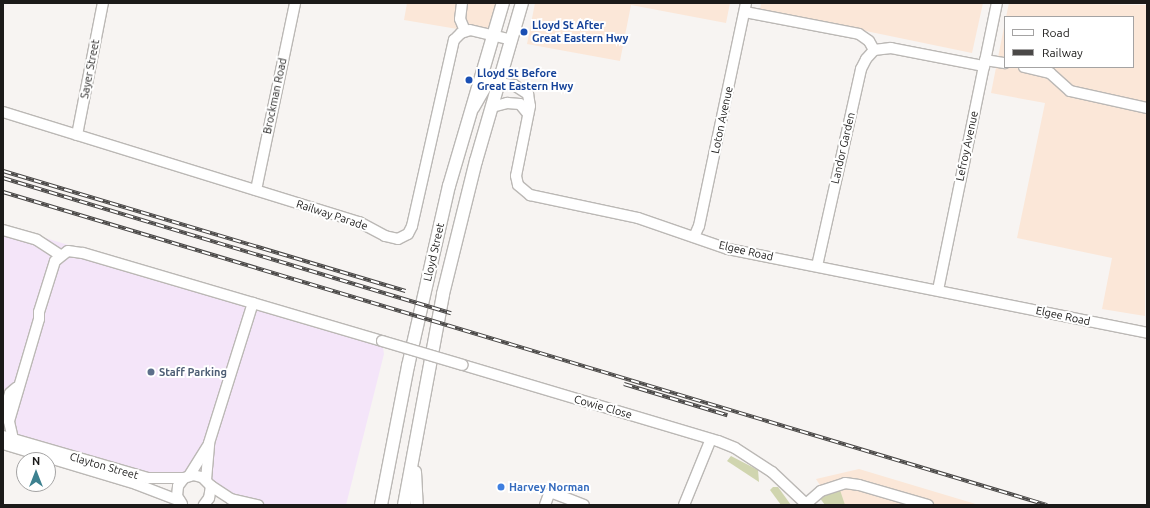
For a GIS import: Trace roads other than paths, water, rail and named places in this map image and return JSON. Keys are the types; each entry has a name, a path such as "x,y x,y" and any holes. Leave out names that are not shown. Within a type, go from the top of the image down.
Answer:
{"main road":[{"name":"Lloyd Street","path":"381,504 425,289 449,186 503,3"},
{"name":"Lloyd Street","path":"404,505 443,294 492,107 522,3"},
{"path":"417,505 415,473 419,421"}],"street":[{"name":"Sayer Street","path":"77,135 103,3"},
{"name":"Brockman Road","path":"256,190 295,3"},
{"path":"462,3 460,16 465,31 493,35 512,40"},
{"name":"Lefroy Avenue","path":"938,290 997,3"},
{"path":"746,7 859,34 869,41 874,50 891,48 985,63 1004,63"},
{"name":"Loton Avenue","path":"694,237 699,226 746,7"},
{"name":"Railway Parade","path":"3,112 359,222 388,238 398,239 405,236 412,226 454,40 465,31"},
{"name":"Landor Garden","path":"817,266 861,69 874,50"},
{"path":"1029,68 1045,71 1070,91 1147,108"},
{"path":"470,112 489,82 500,82"},
{"name":"Elgee Road","path":"500,82 514,85 528,94 530,106 516,176 524,191 536,197 631,216 728,249 1147,333"},
{"path":"492,107 507,103 520,104 528,114"},
{"path":"3,230 37,240 60,255 53,265 39,312 39,319 9,421 8,438"},
{"name":"Cowie Close","path":"60,255 76,251 710,439 752,458 785,482 806,504"},
{"path":"181,504 178,486 187,477 209,443 253,303"},
{"path":"3,384 18,388"},
{"path":"3,415 10,393 18,388"},
{"name":"Clayton Street","path":"8,438 148,478 198,476 208,483"},
{"path":"684,505 710,439"},
{"path":"204,505 209,498 209,443"},
{"name":"Clayton Street","path":"3,444 136,484 181,504"},
{"path":"208,483 232,499 258,505"},
{"path":"806,504 822,491 845,484 859,485 928,505"},
{"path":"545,505 549,494 553,493 584,505"}],"railway":[{"path":"3,171 405,291"},
{"path":"3,178 451,313"},
{"path":"3,192 1047,505"},
{"path":"624,384 727,415"}],"place":[{"name":"Lloyd St After Great Eastern Hwy","path":"524,32"},
{"name":"Lloyd St Before Great Eastern Hwy","path":"469,80"},
{"name":"Staff Parking","path":"151,372"},
{"name":"Harvey Norman","path":"501,487"}]}
